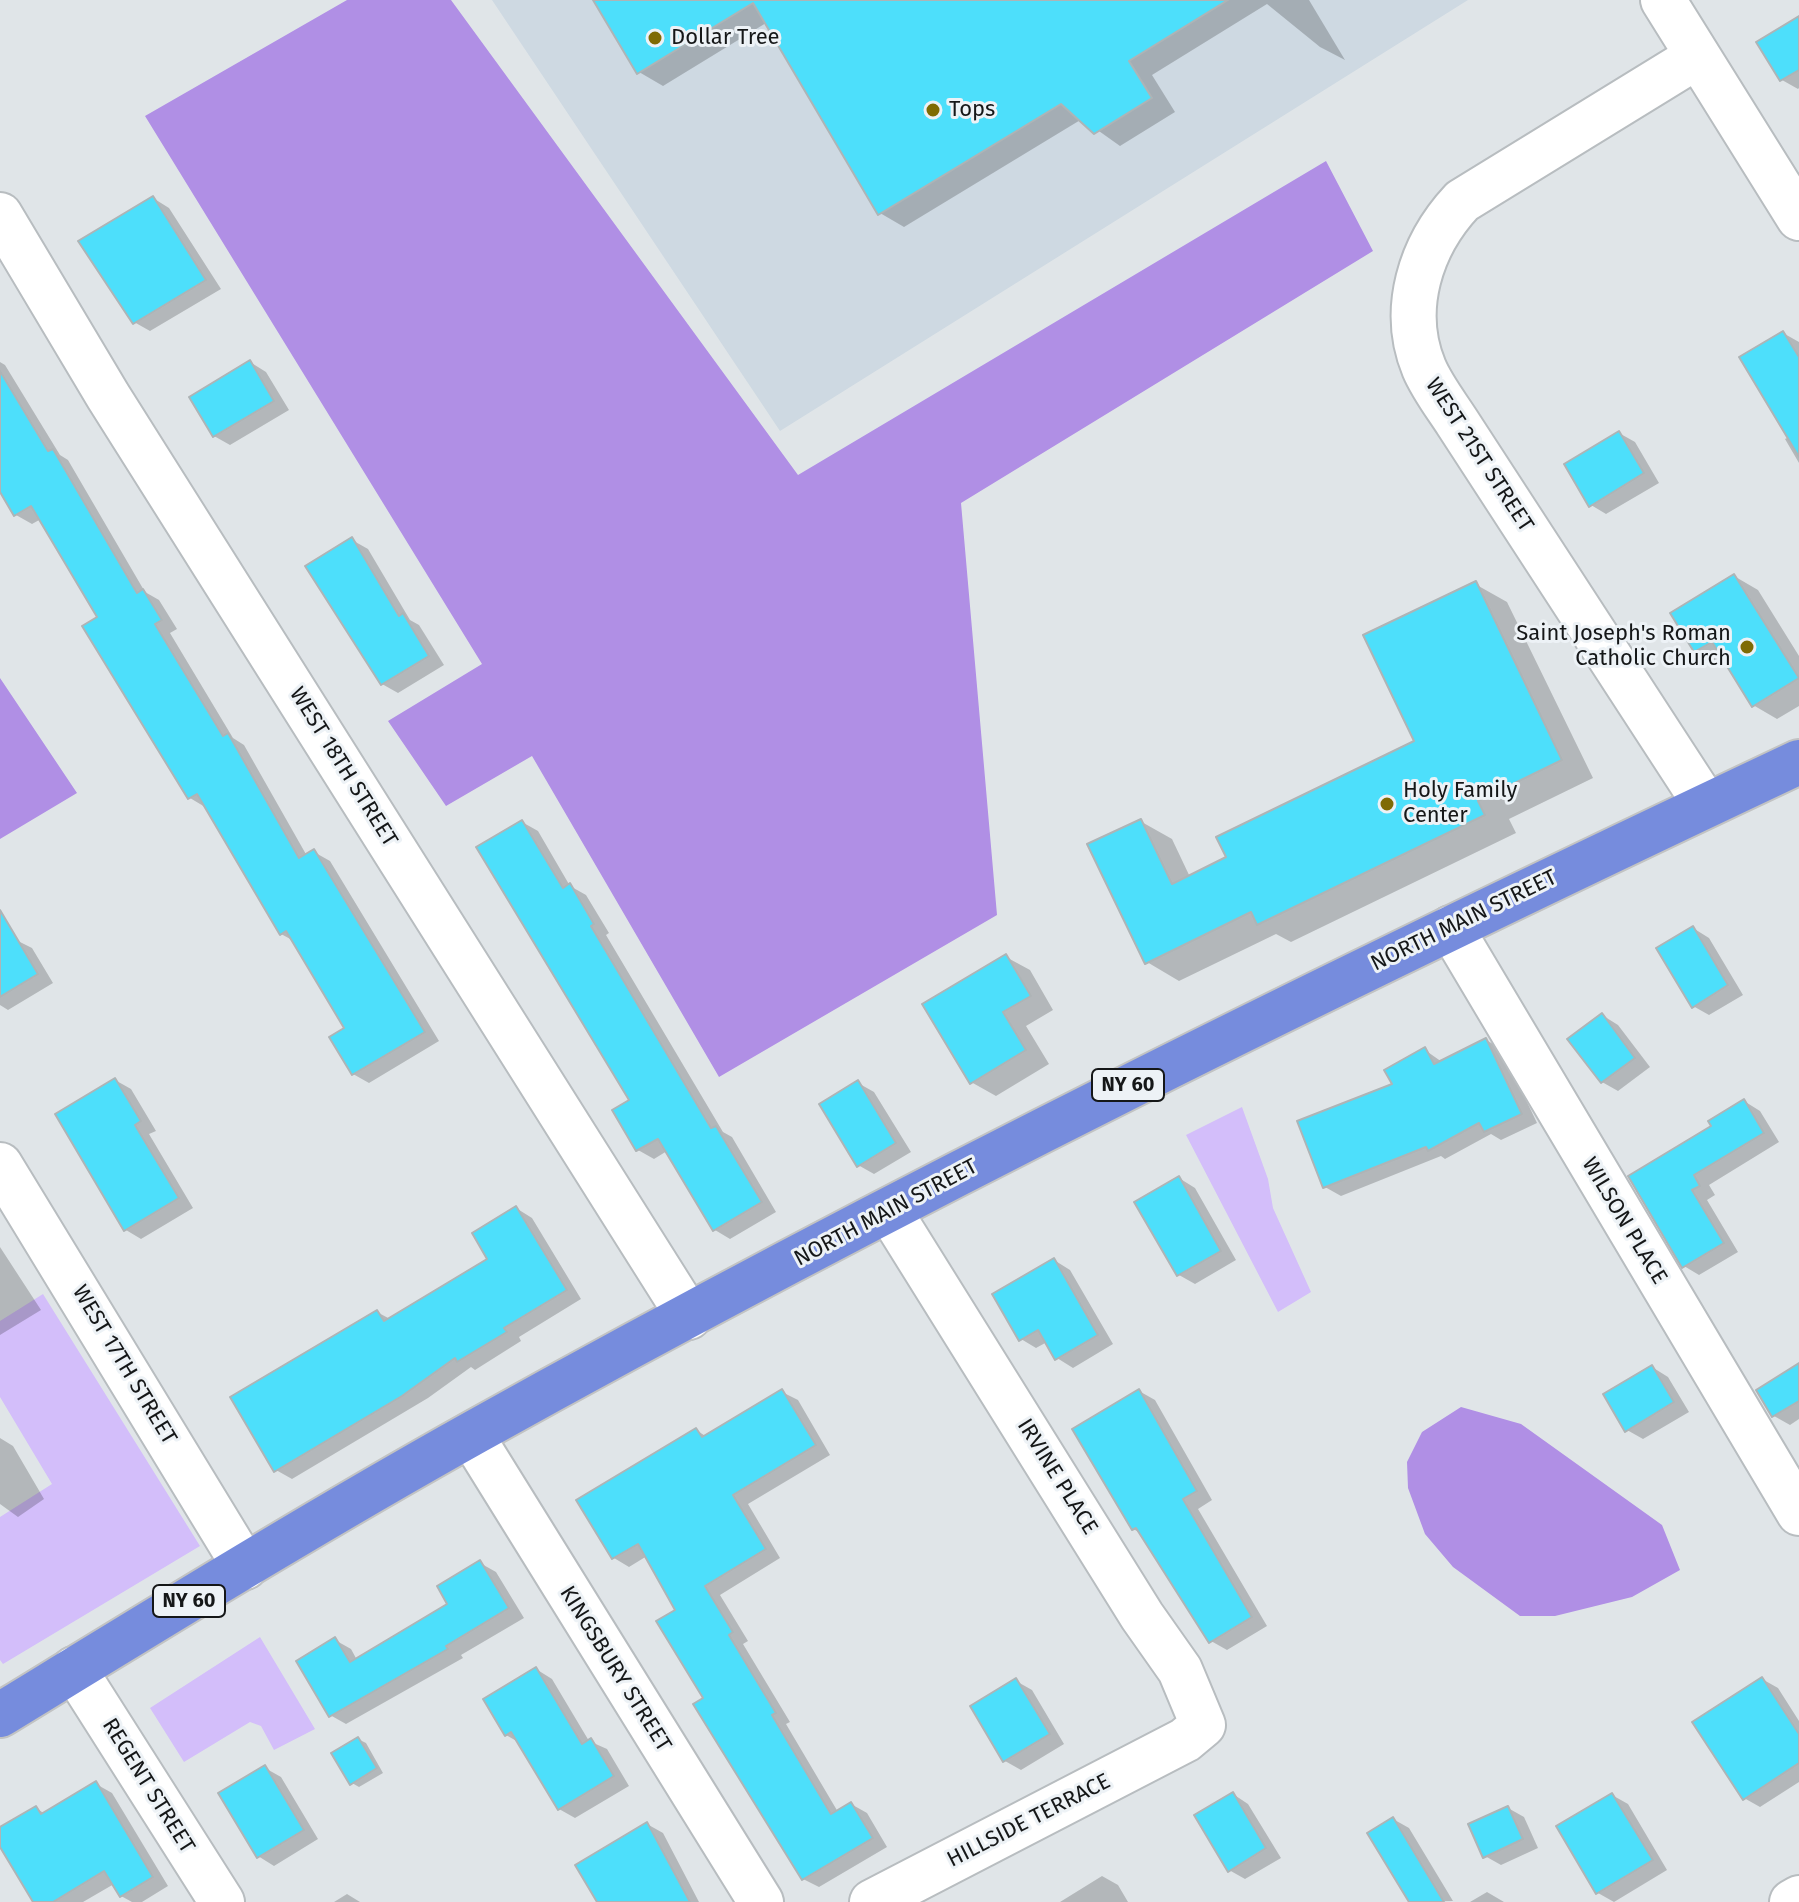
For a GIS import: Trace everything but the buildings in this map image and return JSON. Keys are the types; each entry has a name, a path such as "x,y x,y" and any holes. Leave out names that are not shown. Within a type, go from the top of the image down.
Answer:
{"highway":[{"name":"NORTH MAIN STREET","path":"4,1704 74,1669 471,1435 1181,1058 1799,762"}],"street":[{"path":"1663,0 1799,218"},
{"name":"WEST 21ST STREET","path":"1698,56 1462,201 1445,220 1423,258 1412,327 1425,370 1706,805"},
{"name":"WEST 18TH STREET","path":"0,215 108,396 689,1317"},
{"name":"WILSON PLACE","path":"1451,928 1799,1513"},
{"name":"WEST 17TH STREET","path":"0,1165 245,1567"},
{"name":"IRVINE PLACE","path":"890,1212 1142,1616 1180,1670 1203,1725 1185,1740"},
{"name":"KINGSBURY STREET","path":"471,1435 761,1902"},
{"name":"REGENT STREET","path":"74,1669 222,1902"},
{"name":"HILLSIDE TERRACE","path":"872,1902 1185,1740"},
{"path":"1792,1902 1799,1898"}],"shaded area":[{"path":"347,0 451,0 798,475 1326,161 1373,251 961,503 997,915 719,1077 532,756 446,806 388,721 482,664 145,116"},
{"path":"492,0 1468,0 780,431"},
{"path":"0,678 77,793 0,839"},
{"path":"1242,1107 1268,1179 1273,1208 1311,1292 1278,1312 1186,1135"},
{"path":"43,1294 200,1546 3,1664 0,1660 0,1517 52,1484 0,1397 0,1321"},
{"path":"1461,1407 1521,1424 1662,1525 1680,1570 1632,1597 1555,1616 1520,1616 1453,1567 1425,1534 1408,1488 1407,1462 1422,1432"},
{"path":"260,1637 315,1729 274,1750 261,1726 250,1722 184,1762 150,1708"}],"place":[{"name":"Dollar Tree","path":"655,38"},
{"name":"Tops","path":"933,110"},
{"name":"Saint Joseph's Roman Catholic Church","path":"1747,647"},
{"name":"Holy Family Center","path":"1387,804"}]}
